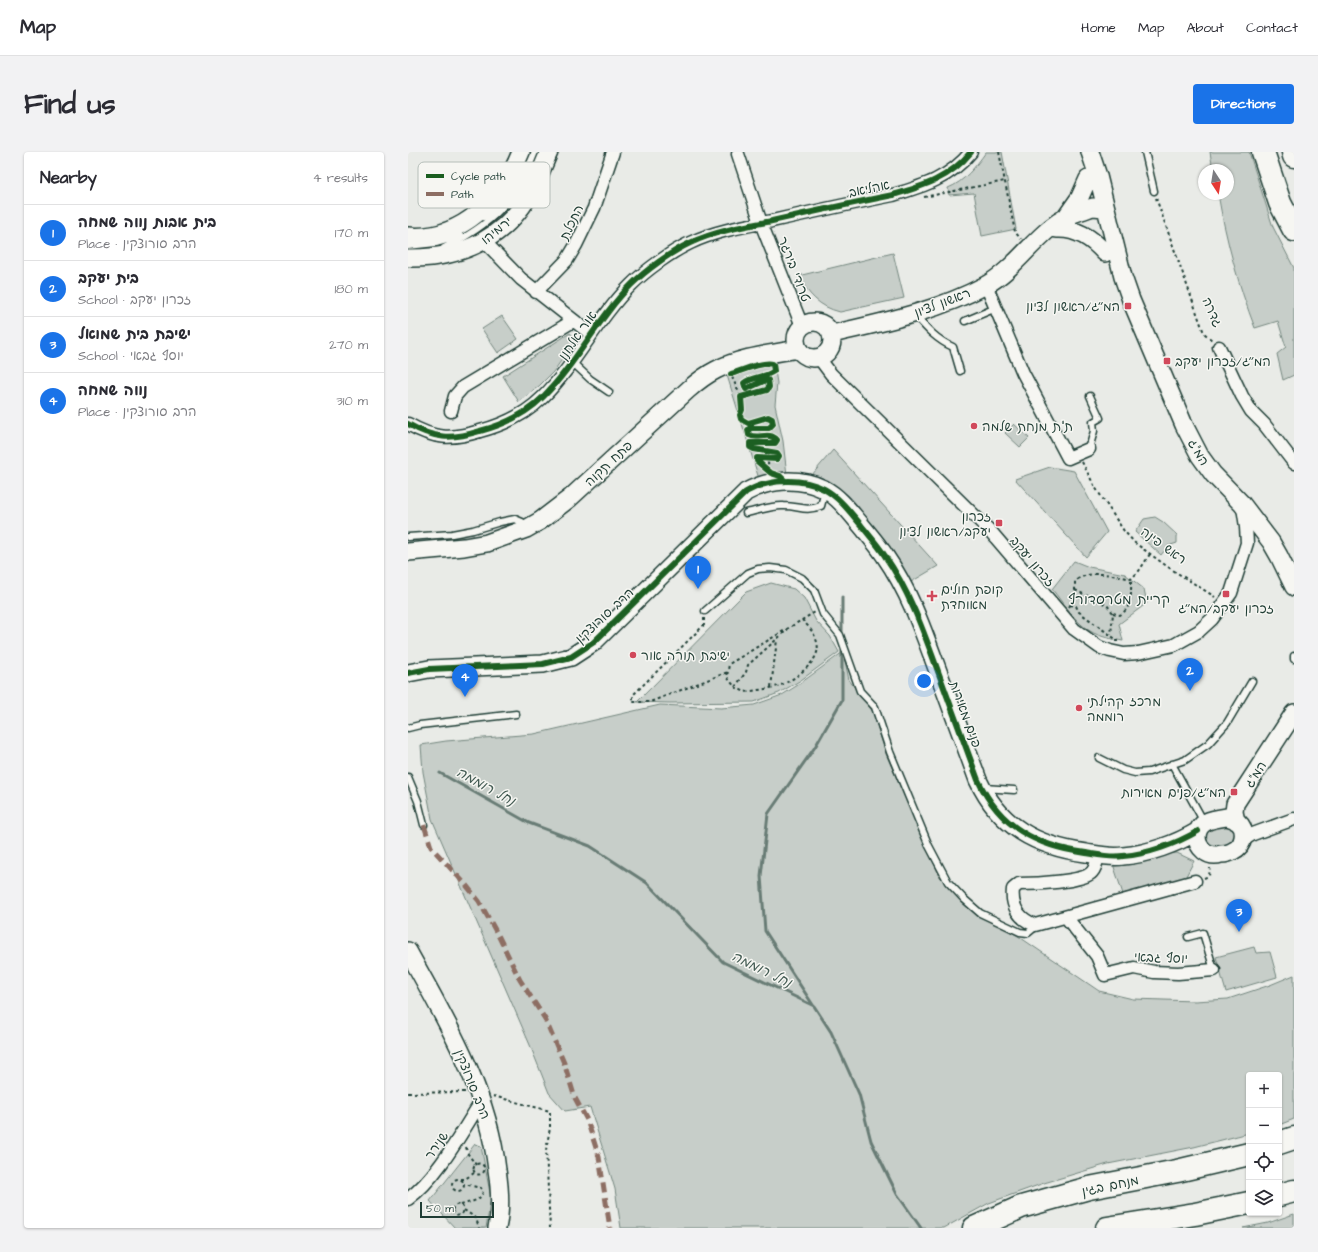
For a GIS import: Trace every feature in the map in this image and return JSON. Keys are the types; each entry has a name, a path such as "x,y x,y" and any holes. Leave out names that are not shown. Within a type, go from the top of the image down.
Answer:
{"highway":[{"path":"1263,152 1280,203 1294,230"},
{"path":"1293,152 1294,156"},
{"path":"1282,1142 1294,1138"},
{"name":"מנחם בגין","path":"974,1228 1021,1207 1089,1188 1177,1172 1246,1155"},
{"path":"1282,1194 1294,1191"},
{"path":"1107,1228 1195,1214 1246,1204"}],"street":[{"name":"ירמיהו","path":"545,162 549,152"},
{"name":"התכלת","path":"536,292 567,260 576,245 594,208 613,152"},
{"name":"אהליאב","path":"762,223 893,195 914,189 930,183 944,175 959,164 971,152"},
{"name":"המ\"ג","path":"1090,153 1088,179 1098,211 1118,259 1131,300 1184,425 1200,456 1213,474 1242,504 1271,542 1280,556 1294,587"},
{"name":"המ\"ג","path":"1090,153 1098,176 1098,211 1105,253 1114,275 1131,300"},
{"name":"טרודי בירגר","path":"738,154 762,223 802,326"},
{"path":"1088,179 1080,197 1061,223 1066,228 1083,234 1094,241 1105,253"},
{"name":"ירמיהו","path":"408,236 427,237 439,234 459,226 484,208"},
{"name":"ירמיהו","path":"410,254 436,257 467,249 484,241 507,224 520,208"},
{"name":"ראשון לציון","path":"832,334 914,314 938,306 986,284 1011,265 1050,227 1098,211"},
{"name":"אור אלחנן","path":"408,424 428,435 440,437 473,434 492,428 512,419 534,405 562,376 604,315 632,284 674,252 690,243 726,231 762,223"},
{"path":"484,241 536,292 591,334"},
{"path":"986,284 1023,373 1068,458 1083,452"},
{"path":"451,411 455,396 463,387 573,321"},
{"path":"819,322 824,324 832,334 833,340 829,351 819,358 807,357 801,354 798,349 796,336 802,326 807,323 819,322"},
{"name":"גדרה","path":"1218,347 1251,411 1264,424 1294,463"},
{"name":"פתח תקוה","path":"408,552 486,543 526,529 540,521 570,498 689,389 702,379 716,370 733,363 798,349"},
{"name":"זכרון יעקב","path":"819,358 831,374 990,532 1061,616 1074,629 1093,643 1110,651 1119,653 1138,653 1174,645 1199,631 1212,619 1231,593 1247,542 1242,504"},
{"name":"פנים מאירות","path":"776,479 799,481 814,485 836,497 885,555 900,581 920,622 982,788 993,806 1021,832 1050,845 1070,851 1111,857 1124,856 1174,844 1182,844 1206,852"},
{"name":"הרב סורוצקין","path":"408,673 429,668 543,664 571,657 594,642 737,499 757,486 776,479"},
{"path":"1247,542 1250,538 1255,537 1264,538 1271,542"},
{"name":"המ\"ג","path":"1239,829 1234,808 1235,804 1294,713"},
{"name":"המ\"ג","path":"1206,824 1242,794"},
{"path":"1239,829 1234,851 1218,855 1206,852 1198,844 1197,838 1206,824 1227,817 1239,829 1254,834 1294,819"},
{"name":"פנים מאירות","path":"1174,844 1206,824"},
{"path":"1098,855 1094,871 1089,876 1074,879 1019,884 1013,889 1012,896 1018,915 1027,922 1035,925 1195,881"},
{"name":"יוסף גבאי","path":"1066,917 1097,956 1105,975 1134,968 1154,972 1178,973 1214,970"},
{"name":"הרב סורוצקין","path":"408,951 464,1056 480,1097 495,1151 499,1183 497,1228"},
{"name":"שנירר","path":"408,1199 425,1183 445,1157 480,1097"}],"lane":[{"path":"526,159 535,152"},
{"path":"1145,152 1154,191"},
{"path":"410,254 429,254 442,249 485,224 503,208"},
{"path":"410,254 421,245 447,240 470,232 485,224"},
{"path":"965,321 996,308"},
{"path":"914,314 929,332 953,348 960,371"},
{"path":"572,362 590,379 609,392"},
{"path":"1083,452 1094,431 1093,422 1100,418 1090,396"},
{"path":"746,513 785,506 799,509 812,509 821,506 825,490"},
{"path":"408,537 459,533 515,519 522,522 526,529"},
{"path":"705,611 748,573 758,569 770,568 786,570 802,578 814,590 823,614 840,635 860,691 875,707 890,752 929,846 948,882 964,899 980,912 1020,932 1028,933 1034,928 1035,925"},
{"path":"1099,758 1123,770 1135,773 1149,772 1194,755 1208,744 1227,723 1252,681"},
{"path":"408,728 420,725 516,714"},
{"path":"1172,764 1206,824"},
{"path":"408,777 418,801 424,825"},
{"path":"982,788 1014,790"},
{"path":"1188,937 1203,933 1214,970"}],"path":[{"path":"999,152 1015,232 1033,244"},
{"path":"734,373 742,404"},
{"path":"741,397 747,395"},
{"path":"762,429 749,426 759,420 762,429 766,454 776,479"},
{"path":"764,441 768,435"},
{"path":"753,440 764,441"},
{"path":"761,464 776,479"},
{"path":"1075,590 1107,605 1113,613 1120,615 1126,611 1130,603 1132,579 1150,554"},
{"path":"1061,616 1075,596 1075,581 1081,576 1094,574 1132,579"},
{"path":"1070,605 1076,606 1079,612 1117,640 1119,653"},
{"path":"802,620 812,631 817,642 817,655 804,671 795,678 781,685 745,692 735,687 727,677 729,664 802,620 821,609"},
{"path":"705,611 704,625 633,695 633,702 650,702 728,672"},
{"path":"1111,636 1113,613"},
{"path":"735,687 746,672 748,665 792,626"},
{"path":"771,687 778,639"},
{"path":"1195,881 1209,876 1206,852"},
{"path":"408,1093 480,1097 550,1111 550,1128 546,1150 550,1228"},
{"path":"458,1136 464,1143 468,1154 476,1165"},
{"path":"474,1173 480,1175 484,1170 483,1166 480,1164 476,1165"},
{"path":"474,1173 473,1170 476,1165"},
{"path":"464,1184 460,1191 452,1185 454,1181 465,1179 474,1173"},
{"path":"459,1179 463,1181 464,1184 481,1188 483,1191 483,1195 480,1199 461,1205 457,1204 454,1206 453,1212 456,1215 460,1215 464,1210"},
{"path":"461,1205 464,1210 476,1218 480,1228"}],"shaded area":[{"path":"986,152 1002,152 1016,229 982,236 974,193 949,195 948,188 964,178"},
{"path":"1210,152 1249,152 1273,227 1294,268 1294,375 1283,380 1277,354 1286,347 1278,321 1255,328 1233,262 1225,228 1219,200 1234,200 1234,164 1212,164"},
{"path":"893,253 904,298 840,312 826,307 815,299 806,289 798,276"},
{"path":"502,316 518,339 498,353 482,329"},
{"path":"570,333 577,339 553,372 539,386 519,402 503,376"},
{"path":"773,358 777,383 775,405 783,441 787,475 759,479 726,372"},
{"path":"1014,424 1029,438 1020,447 1005,433"},
{"path":"833,450 938,566 911,582 895,557 811,476"},
{"path":"1050,467 1074,471 1107,532 1086,557 1015,479"},
{"path":"1155,517 1177,535 1177,543 1168,546 1161,555 1135,532 1144,519"},
{"path":"1074,561 1089,567 1125,574 1144,589 1147,603 1119,624 1123,641 1106,638 1084,627 1069,612 1052,589"},
{"path":"771,583 794,589 804,598 816,621 830,636 839,652 801,680 779,693 754,702 637,702 746,592"},
{"path":"843,652 849,680 873,712 886,754 940,877 974,911 1018,936 1099,991 1133,999 1195,1001 1228,999 1294,975 1294,1119 1282,1124 1282,1072 1246,1072 1246,1134 1194,1147 1108,1164 1044,1183 989,1203 944,1228 621,1228 615,1189 590,1107 565,1111 549,1093 530,1045 432,819 423,772 421,745 446,741 534,734 660,705 721,708 754,705 782,695"},
{"path":"1236,825 1237,844 1208,849 1202,833 1207,826"},
{"path":"1177,853 1194,861 1185,878 1123,894 1113,864 1155,854"},
{"path":"1254,947 1256,953 1270,952 1277,977 1226,992 1216,957"},
{"path":"475,1144 481,1146 491,1198 486,1228 455,1228 430,1201"},
{"path":"1294,1214 1294,1228 1243,1228 1268,1223"}],"waterway":[{"path":"842,597 842,636"},
{"path":"813,1005 765,931 761,876 768,814 815,747 842,700 842,645"},
{"name":"נחל רוממה","path":"440,773 529,823 590,846 647,883 723,962 814,1006 831,1032 859,1094 871,1141 897,1194 921,1228"}],"marked path":[{"path":"424,825 431,847 479,901 520,980 545,1019 564,1063 575,1098 587,1120 599,1157 610,1228"}],"cycle path":[{"path":"408,424 426,433 451,437 489,429 506,422 522,414 543,397 566,370 619,298 644,273 675,251 690,243 720,232 893,195 915,188 945,175 963,161 971,152"},
{"path":"731,374 758,365 769,363 773,364 774,371 744,383 746,389 768,380 769,387 767,390 741,397 742,410 740,415 741,419 748,423 768,417 772,419 773,424 769,428 750,428 748,430 749,435 752,436 774,437 777,440 775,443 750,443 750,447 777,453 779,456 777,459 757,458 757,461 771,473 780,476 785,481"},
{"path":"408,673 429,669 543,664 571,657 594,642 746,492 765,484 795,481 815,485 829,492 839,500 876,544 894,570 909,598 922,628 978,780 997,810 1009,822 1022,832 1051,845 1068,850 1118,857 1152,851 1181,840 1198,831"}],"place":[{"name":"המ״ג/ראשון לציון","path":"1128,306"},
{"name":"המ״ג/זכרון יעקב","path":"1167,361"},
{"name":"ת\"ת מנחת שלמה","path":"974,426"},
{"name":"זכרון יעקב/ראשון לציון","path":"999,523"},
{"name":"בית אבות נווה שמחה","path":"698,589"},
{"name":"זכרון יעקב/המ״ג","path":"1226,594"},
{"name":"קופת חולים מאוחדת","path":"932,596"},
{"name":"ישיבת תורה אור","path":"633,655"},
{"name":"בית יעקב","path":"1190,691"},
{"name":"נווה שמחה","path":"465,697"},
{"name":"מרכז קהילתי רוממה","path":"1079,708"},
{"name":"המ״ג/פנים מאירות","path":"1234,792"},
{"name":"ישיבת בית שמואל","path":"1239,932"}],"district":[{"name":"קריית מטרסדורף","path":"1119,599"}]}
